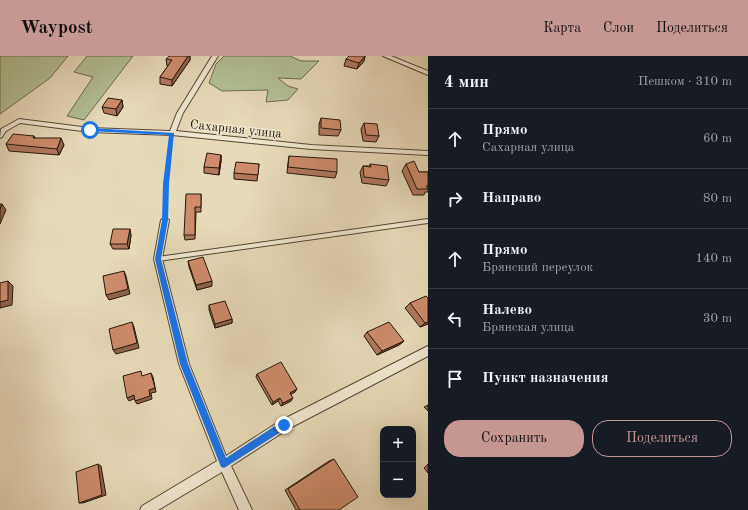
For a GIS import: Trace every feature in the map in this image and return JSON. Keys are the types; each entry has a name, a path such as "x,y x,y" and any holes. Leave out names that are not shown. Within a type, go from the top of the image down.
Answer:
{"street":[{"path":"172,133 180,113 212,59 216,56"},
{"path":"386,56 428,73"},
{"name":"Сахарная улица","path":"0,136 3,130 19,121 90,130 172,133 311,147 428,153"},
{"path":"165,220 158,259 184,364 224,464 246,510"},
{"path":"146,510 224,464 284,425 428,351"}],"lane":[{"path":"158,259 428,221"}],"path":[{"path":"165,220 166,184 172,133"}],"green space":[{"path":"0,56 68,56 50,78 0,114"},
{"path":"87,56 133,56 84,120 67,116 93,77 74,72"},
{"path":"224,56 290,56 301,61 319,61 301,79 278,78 288,86 298,89 288,100 266,102 268,90 222,91 209,83 216,64"}],"building":[{"path":"169,56 188,56 172,80 160,77 172,60 166,59"},
{"path":"349,56 365,56 359,63 346,59"},
{"path":"108,98 122,100 116,109 102,107"},
{"path":"321,118 340,120 341,130 321,128"},
{"path":"364,123 377,124 379,136 366,135"},
{"path":"13,134 34,136 33,138 61,138 57,149 6,144"},
{"path":"207,153 221,155 219,168 204,167"},
{"path":"289,156 337,159 337,172 288,167"},
{"path":"414,161 419,172 428,172 428,186 426,186 428,189 417,189 406,164"},
{"path":"236,162 259,164 258,175 234,173"},
{"path":"370,164 387,166 389,180 364,177 363,166 371,167"},
{"path":"186,194 201,194 201,207 195,207 195,235 184,235"},
{"path":"113,229 130,229 127,244 110,244"},
{"path":"203,257 212,281 196,285 188,261"},
{"path":"124,271 128,289 106,295 103,276"},
{"path":"8,281 8,300 0,302 0,283"},
{"path":"426,296 428,298 428,322 425,323 410,303"},
{"path":"225,301 232,319 215,324 209,305"},
{"path":"132,322 137,343 113,350 109,329"},
{"path":"389,322 404,341 382,351 367,332"},
{"path":"281,362 297,389 290,393 293,398 283,403 280,398 273,402 257,374"},
{"path":"141,371 142,376 151,373 155,388 149,390 150,396 135,401 134,395 127,398 123,376"},
{"path":"334,459 358,497 339,510 300,510 288,489"},
{"path":"98,464 102,495 79,503 76,472"}],"route":[{"path":"90,130 172,133 166,184 165,220 158,259 184,364 224,464 284,425"}]}
